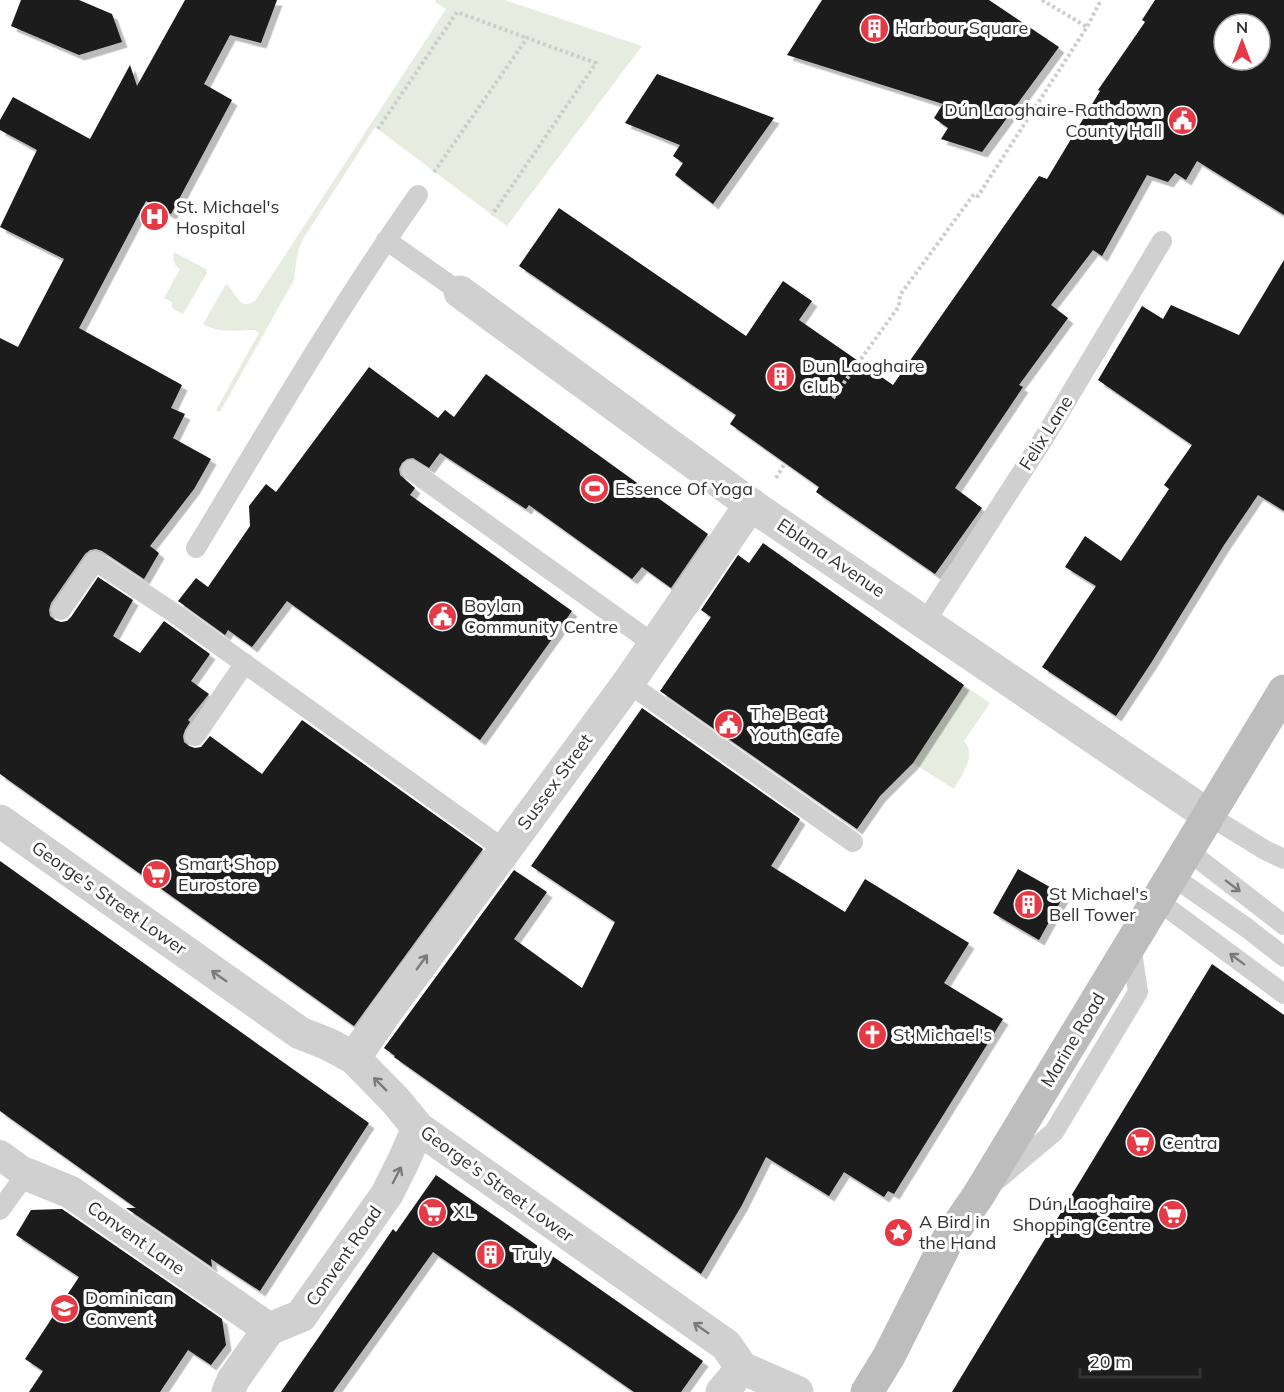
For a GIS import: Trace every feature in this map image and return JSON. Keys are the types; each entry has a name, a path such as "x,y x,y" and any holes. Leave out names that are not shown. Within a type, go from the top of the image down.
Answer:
{"main road":[{"name":"Marine Road","path":"867,1392 889,1356 947,1241 978,1196 1284,691"}],"street":[{"name":"Eblana Avenue","path":"460,292 751,504 1208,815"},
{"name":"Sussex Street","path":"354,1058 628,683 751,504"},
{"name":"George's Street Lower","path":"0,821 300,1033 354,1058 396,1101 418,1128 726,1345 732,1380 796,1392"},
{"name":"Convent Road","path":"269,1329 301,1316 387,1194 418,1128"},
{"name":"Convent Lane","path":"0,1155 26,1174 70,1192 269,1329"},
{"path":"228,1392 233,1380 269,1329"}],"lane":[{"path":"196,548 338,314 418,195"},
{"path":"386,240 460,292"},
{"name":"Felix Lane","path":"925,622 1044,438 1162,240"},
{"path":"411,470 655,645"},
{"path":"61,610 94,561 245,663 498,859"},
{"path":"195,736 245,663"},
{"path":"628,683 853,842"},
{"path":"1208,815 1284,859"},
{"path":"1172,875 1284,925"},
{"path":"1172,875 1284,957"},
{"path":"1172,875 1284,994"},
{"path":"0,1210 26,1174"}],"path":[{"path":"1042,0 1087,27"},
{"path":"832,398 899,306 900,295 974,194 978,196 1087,27 1101,0"},
{"path":"378,129 457,12 596,63 492,215"},
{"path":"418,195 527,38"}],"shaded area":[{"path":"436,0 504,0 642,46 507,226 375,127 303,239 294,280 220,412 216,410 259,333 255,330 222,330 203,324 226,284 241,303 249,304 255,301 446,9 435,2"},
{"path":"174,252 206,269 207,273 183,314 172,308 172,302 164,298 180,269 174,262"},
{"path":"964,685 990,703 964,741 968,747 969,759 954,789 913,763"}],"building":[{"path":"21,0 79,0 112,14 122,42 79,55 11,26"},
{"path":"185,0 277,0 261,43 230,35 204,84 232,100 171,214 146,201 79,328 182,385 171,408 185,414 173,438 211,459 194,489 150,546 159,553 144,579 102,551 90,550 51,603 49,610 50,616 55,620 67,621 98,577 133,600 113,636 140,653 164,621 210,654 191,681 209,694 188,720 190,722 183,736 184,742 189,746 201,747 210,736 262,774 302,720 483,849 354,1026 0,774 0,338 18,347 64,259 0,227 37,150 0,130 0,120 13,97 90,139 130,65 137,86"},
{"path":"822,0 989,0 1059,47 982,152 941,139 948,128 934,118 943,104 787,55"},
{"path":"1155,0 1284,0 1284,215 1197,161 1186,180 1175,173 1168,182 1147,175 1102,256 1093,250 1051,305 1068,318 1019,385 1023,387 955,488 982,508 935,574 816,492 819,487 730,424 736,415 519,266 559,208 746,336 783,281 812,301 799,320 893,385 1039,176 1047,179 1100,91 1098,90 1145,22 1142,20"},
{"path":"657,74 774,118 713,204 675,175 683,163 673,156 680,145 625,123"},
{"path":"1284,260 1284,511 1258,495 1116,716 1042,667 1096,586 1065,567 1085,536 1121,561 1169,489 1164,485 1192,445 1098,380 1142,306 1163,319 1171,305 1239,335"},
{"path":"369,367 438,418 445,410 454,417 486,374 708,534 671,588 642,567 632,579 529,505 526,509 440,453 429,468 413,458 402,463 399,469 400,475 415,488 410,495 572,611 480,740 287,601 252,647 228,630 225,635 178,601 196,578 208,587 250,526 249,506 266,484 276,492"},
{"path":"763,543 964,685 913,763 880,796 857,829 660,691 711,617 701,610 738,555 749,563"},
{"path":"642,708 800,819 771,866 845,912 865,879 969,943 944,983 1003,1019 894,1194 888,1191 884,1197 844,1172 829,1196 766,1157 742,1205 701,1274 384,1048 514,870 547,892 514,939 582,988 615,922 531,866"},
{"path":"0,861 369,1123 260,1291 211,1259 212,1267 126,1208 136,1208 0,1111"},
{"name":"St Michael's Bell Tower","path":"1018,869 1064,895 1039,940 993,913"},
{"name":"Dún Laoghaire Shopping Centre","path":"1212,964 1284,1015 1284,1392 952,1392"},
{"path":"436,1175 703,1361 681,1392 634,1392 433,1252 333,1392 281,1392 393,1229 396,1232"},
{"path":"62,1209 222,1319 226,1345 211,1365 188,1350 160,1392 29,1392 43,1371 25,1359 79,1277 16,1235 31,1210"}],"place":[{"name":"Harbour Square","path":"874,28"},
{"name":"Dún Laoghaire-Rathdown County Hall","path":"1183,120"},
{"name":"St. Michael's Hospital","path":"155,217"},
{"name":"Dun Laoghaire Club","path":"781,376"},
{"name":"Essence Of Yoga","path":"594,489"},
{"name":"Boylan Community Centre","path":"443,616"},
{"name":"The Beat Youth Cafe","path":"729,724"},
{"name":"Smart Shop Eurostore","path":"157,874"},
{"name":"St Michael's Bell Tower","path":"1028,904"},
{"name":"St Michael's","path":"872,1035"},
{"name":"Centra","path":"1141,1143"},
{"name":"XL","path":"432,1212"},
{"name":"Dún Laoghaire Shopping Centre","path":"1172,1214"},
{"name":"A Bird in the Hand","path":"898,1232"},
{"name":"Truly","path":"491,1254"},
{"name":"Dominican Convent","path":"64,1308"}]}
